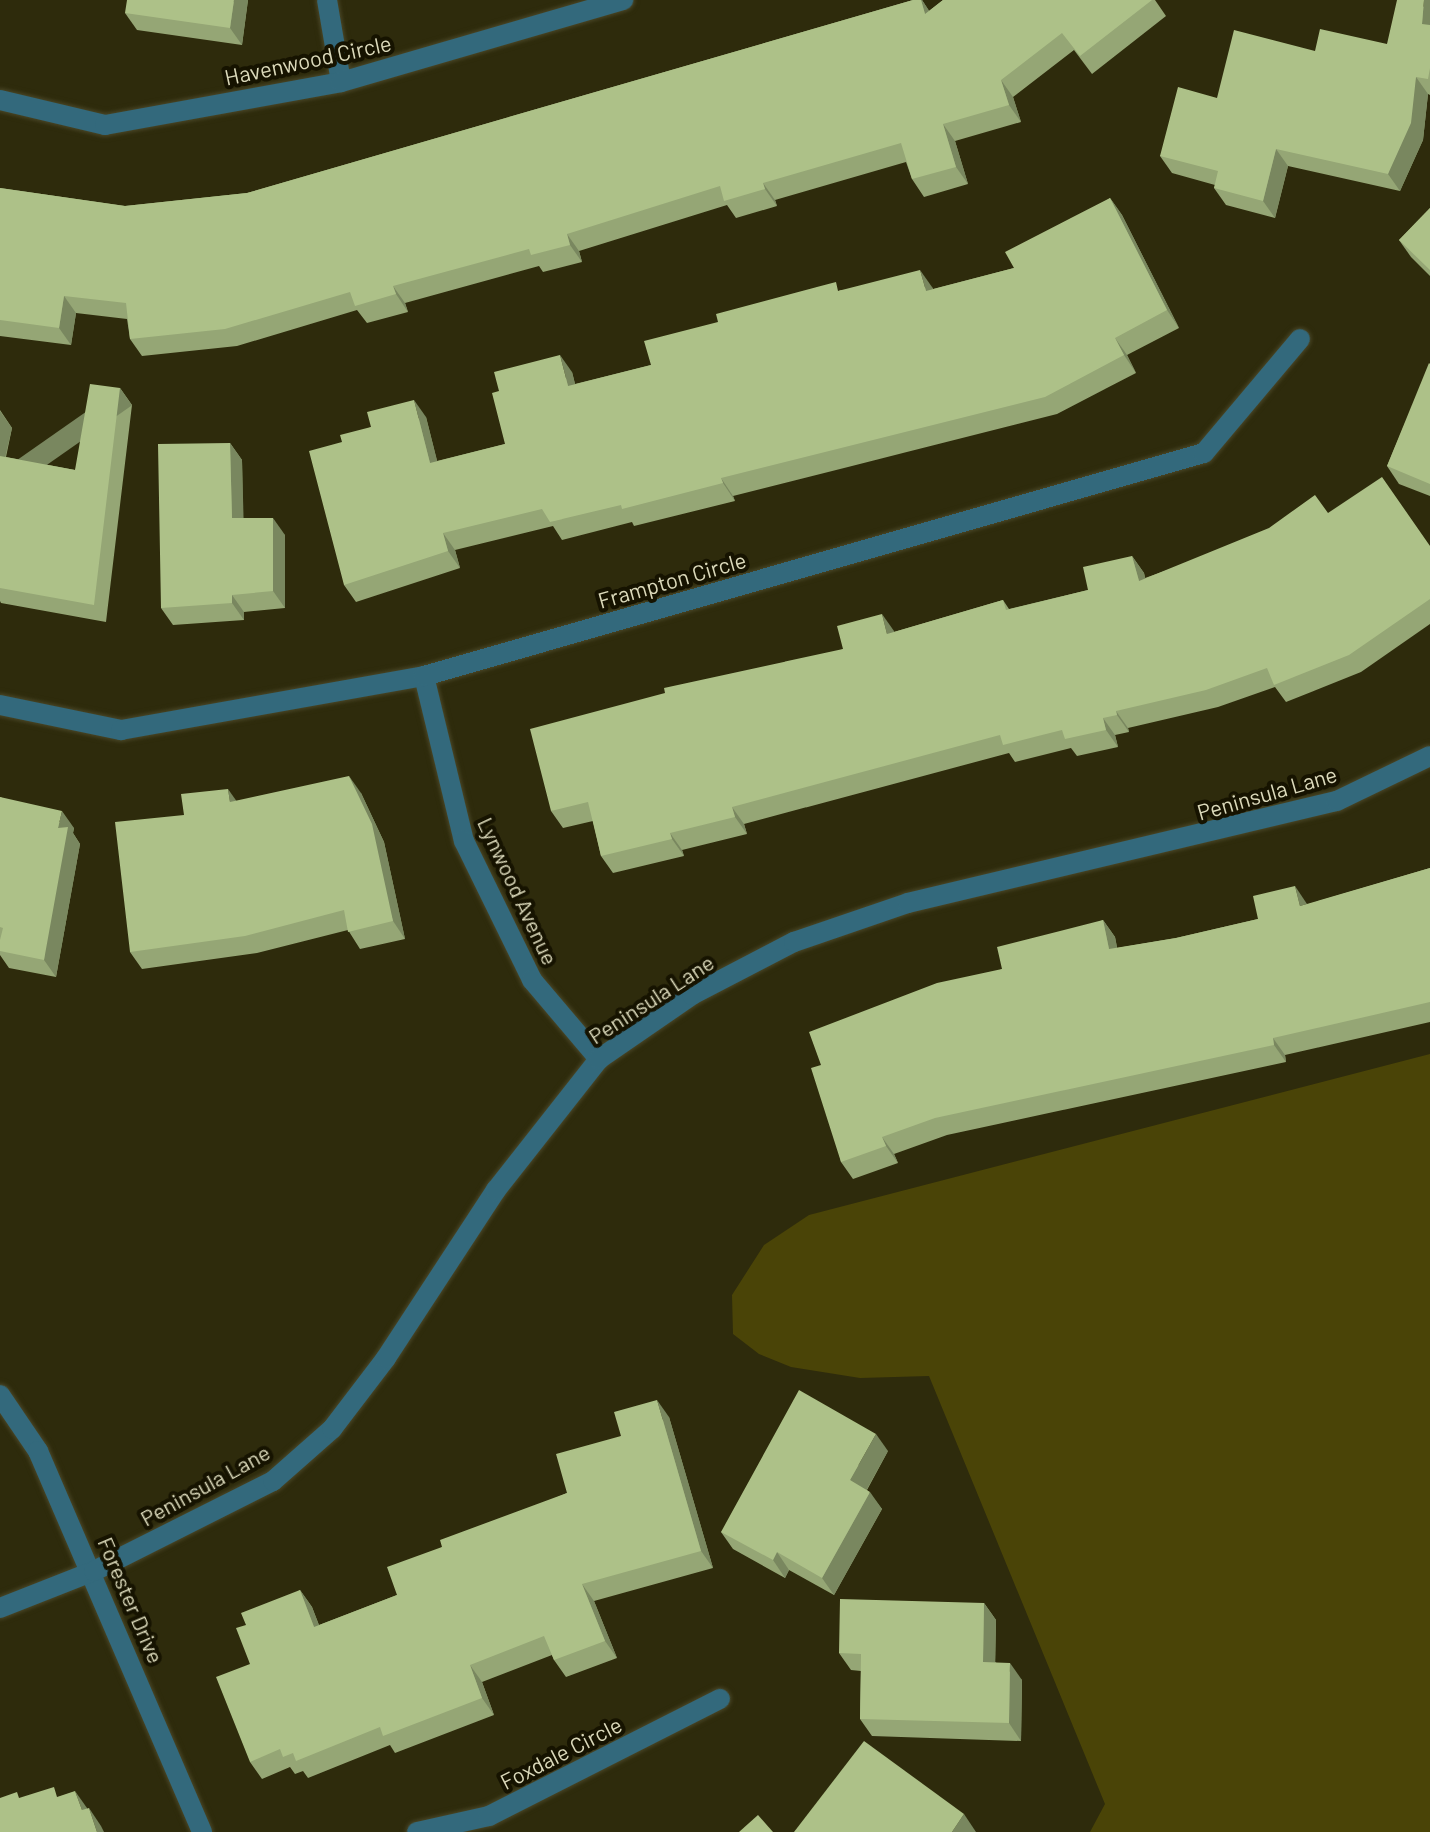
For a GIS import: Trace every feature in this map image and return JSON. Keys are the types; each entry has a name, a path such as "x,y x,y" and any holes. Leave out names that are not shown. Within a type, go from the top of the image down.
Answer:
{"street":[{"path":"327,0 341,82"},
{"name":"Havenwood Circle","path":"0,100 105,125 341,82 623,0"},
{"name":"Frampton Circle","path":"0,705 121,730 424,676 1204,453 1300,339"},
{"name":"Lynwood Avenue","path":"424,676 464,841 532,980 599,1059"},
{"name":"Peninsula Lane","path":"0,1608 94,1571 273,1481 332,1429 386,1358 496,1190 599,1059 692,995 794,942 908,903 1337,801 1430,756"},
{"name":"Forester Drive","path":"0,1395 38,1451 94,1571 202,1832"},
{"name":"Foxdale Circle","path":"417,1832 489,1816 720,1699"}],"shaded area":[{"path":"1430,1054 1430,1832 1090,1832 1105,1804 929,1376 860,1378 791,1367 759,1354 733,1334 732,1295 764,1245 809,1215"}],"building":[{"path":"127,0 234,0 230,28 125,13"},
{"path":"921,0 925,14 943,0 1152,0 1080,56 1062,33 1001,80 1009,105 943,124 956,167 912,179 901,143 763,183 765,189 724,201 720,186 567,234 570,245 531,255 529,249 393,286 396,294 355,306 350,292 225,329 130,339 126,303 64,296 59,328 0,320 0,188 125,206 247,193"},
{"path":"1397,0 1424,0 1422,24 1430,25 1430,68 1428,79 1416,77 1411,123 1388,174 1276,149 1263,201 1214,188 1218,171 1160,156 1178,87 1217,98 1234,30 1315,51 1320,29 1387,44"},
{"path":"1110,198 1167,310 1115,338 1124,355 1045,397 721,478 723,483 622,509 621,505 550,522 542,509 443,533 448,551 344,585 309,451 342,442 340,435 371,427 367,412 414,400 430,463 505,444 492,393 499,391 494,372 560,355 568,386 651,365 644,341 718,322 716,314 836,282 838,291 920,270 926,291 1014,268 1005,252"},
{"path":"1430,208 1430,270 1399,240"},
{"path":"1430,364 1430,484 1387,466"},
{"path":"90,384 120,388 94,605 0,588 0,456 75,470"},
{"path":"230,443 232,518 273,518 273,591 232,595 232,603 161,608 158,444"},
{"path":"1382,477 1430,546 1430,599 1349,655 1274,685 1267,668 1206,690 1116,711 1117,715 1103,718 1106,730 1065,739 1062,730 1003,745 1000,735 732,807 735,817 670,833 672,839 601,856 588,802 551,811 530,729 665,693 664,688 843,649 837,626 882,614 887,634 1003,600 1006,610 1088,590 1083,567 1132,556 1139,581 1269,528 1315,495 1328,513"},
{"path":"349,776 372,824 393,921 348,932 344,910 245,936 130,952 115,822 184,815 181,794 228,789 230,802"},
{"path":"0,797 62,811 58,828 68,827 44,960 0,951 3,928 0,927"},
{"path":"1430,868 1430,1002 1273,1038 1274,1045 935,1118 882,1137 886,1146 841,1162 811,1068 821,1065 809,1032 937,983 1002,969 997,947 1103,920 1109,949 1176,938 1258,919 1253,896 1295,886 1300,906"},
{"path":"799,1390 876,1434 850,1480 870,1492 822,1578 777,1552 773,1560 721,1532"},
{"path":"657,1400 701,1551 582,1584 605,1641 554,1660 544,1636 470,1665 482,1698 383,1736 380,1727 296,1761 293,1753 283,1757 280,1749 250,1762 216,1677 250,1664 236,1628 246,1625 241,1613 300,1590 314,1627 397,1595 387,1567 442,1547 440,1540 567,1493 556,1454 621,1436 614,1412"},
{"path":"840,1599 984,1603 983,1662 1010,1663 1009,1723 860,1719 861,1654 839,1653"},
{"path":"864,1741 964,1814 952,1832 794,1832"},
{"path":"54,1787 57,1797 75,1791 82,1810 89,1808 97,1832 0,1832 0,1798 17,1792 19,1798"},
{"path":"758,1815 773,1832 739,1832"}]}
